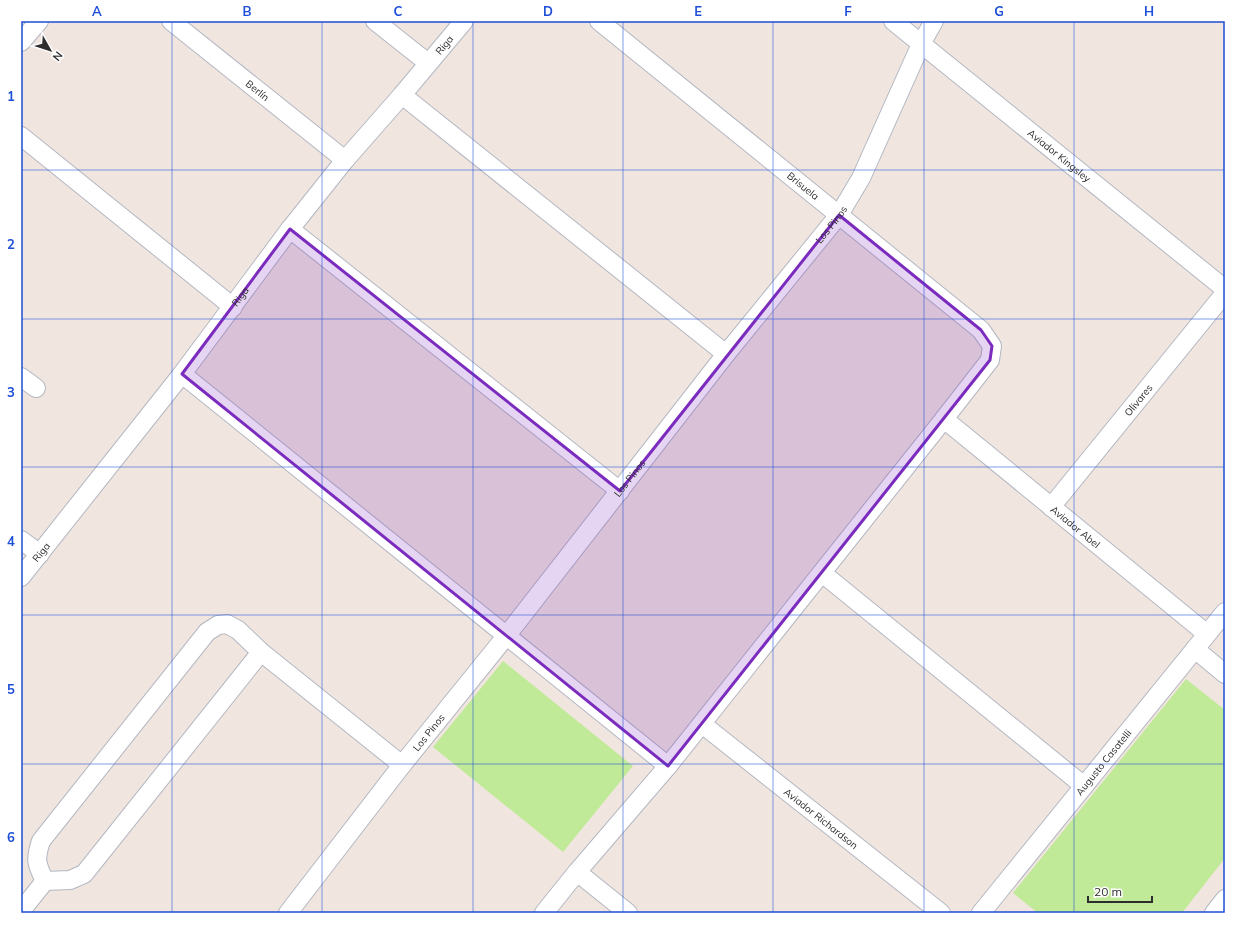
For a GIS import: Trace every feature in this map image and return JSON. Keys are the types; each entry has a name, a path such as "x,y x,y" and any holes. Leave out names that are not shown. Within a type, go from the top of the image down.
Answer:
{"street":[{"path":"21,42 39,21"},
{"name":"Berlín","path":"171,21 344,160"},
{"path":"375,21 428,63"},
{"name":"Riga","path":"21,577 182,374 290,229 344,160 402,95 464,21"},
{"name":"Brisuela","path":"599,21 981,330 992,346 990,360 944,419"},
{"name":"Aviador Kingsley","path":"893,21 1225,289"},
{"name":"Los Pinos","path":"293,911 402,765 507,635 726,354 839,214 860,178 921,44 934,21"},
{"path":"402,95 726,354"},
{"path":"21,136 232,308"},
{"path":"290,229 620,491"},
{"name":"Olivares","path":"1051,507 1225,293"},
{"path":"182,374 668,766"},
{"path":"21,377 36,388"},
{"path":"544,913 577,872 668,766 944,419"},
{"name":"Aviador Abel","path":"944,419 1207,634"},
{"path":"21,540 40,554"},
{"path":"822,573 1084,786"},
{"name":"Augusto Casatelli","path":"987,911 1084,786 1225,612"},
{"path":"46,881 39,870 36,855 41,841 207,632 218,625 227,624 238,630 261,652 402,765"},
{"path":"1195,649 1225,674"},
{"path":"21,911 46,881 70,880 84,874 261,652"},
{"name":"Aviador Richardson","path":"702,724 941,913"},
{"path":"577,872 628,913"},
{"path":"1214,913 1225,899"}],"highlighted area":[{"path":"839,215 981,330 992,346 990,360 668,766 182,374 290,229 620,491"}],"green space":[{"path":"503,661 633,766 563,852 433,747"},
{"path":"1186,679 1225,710 1225,858 1182,913 1038,913 1013,893"}]}
